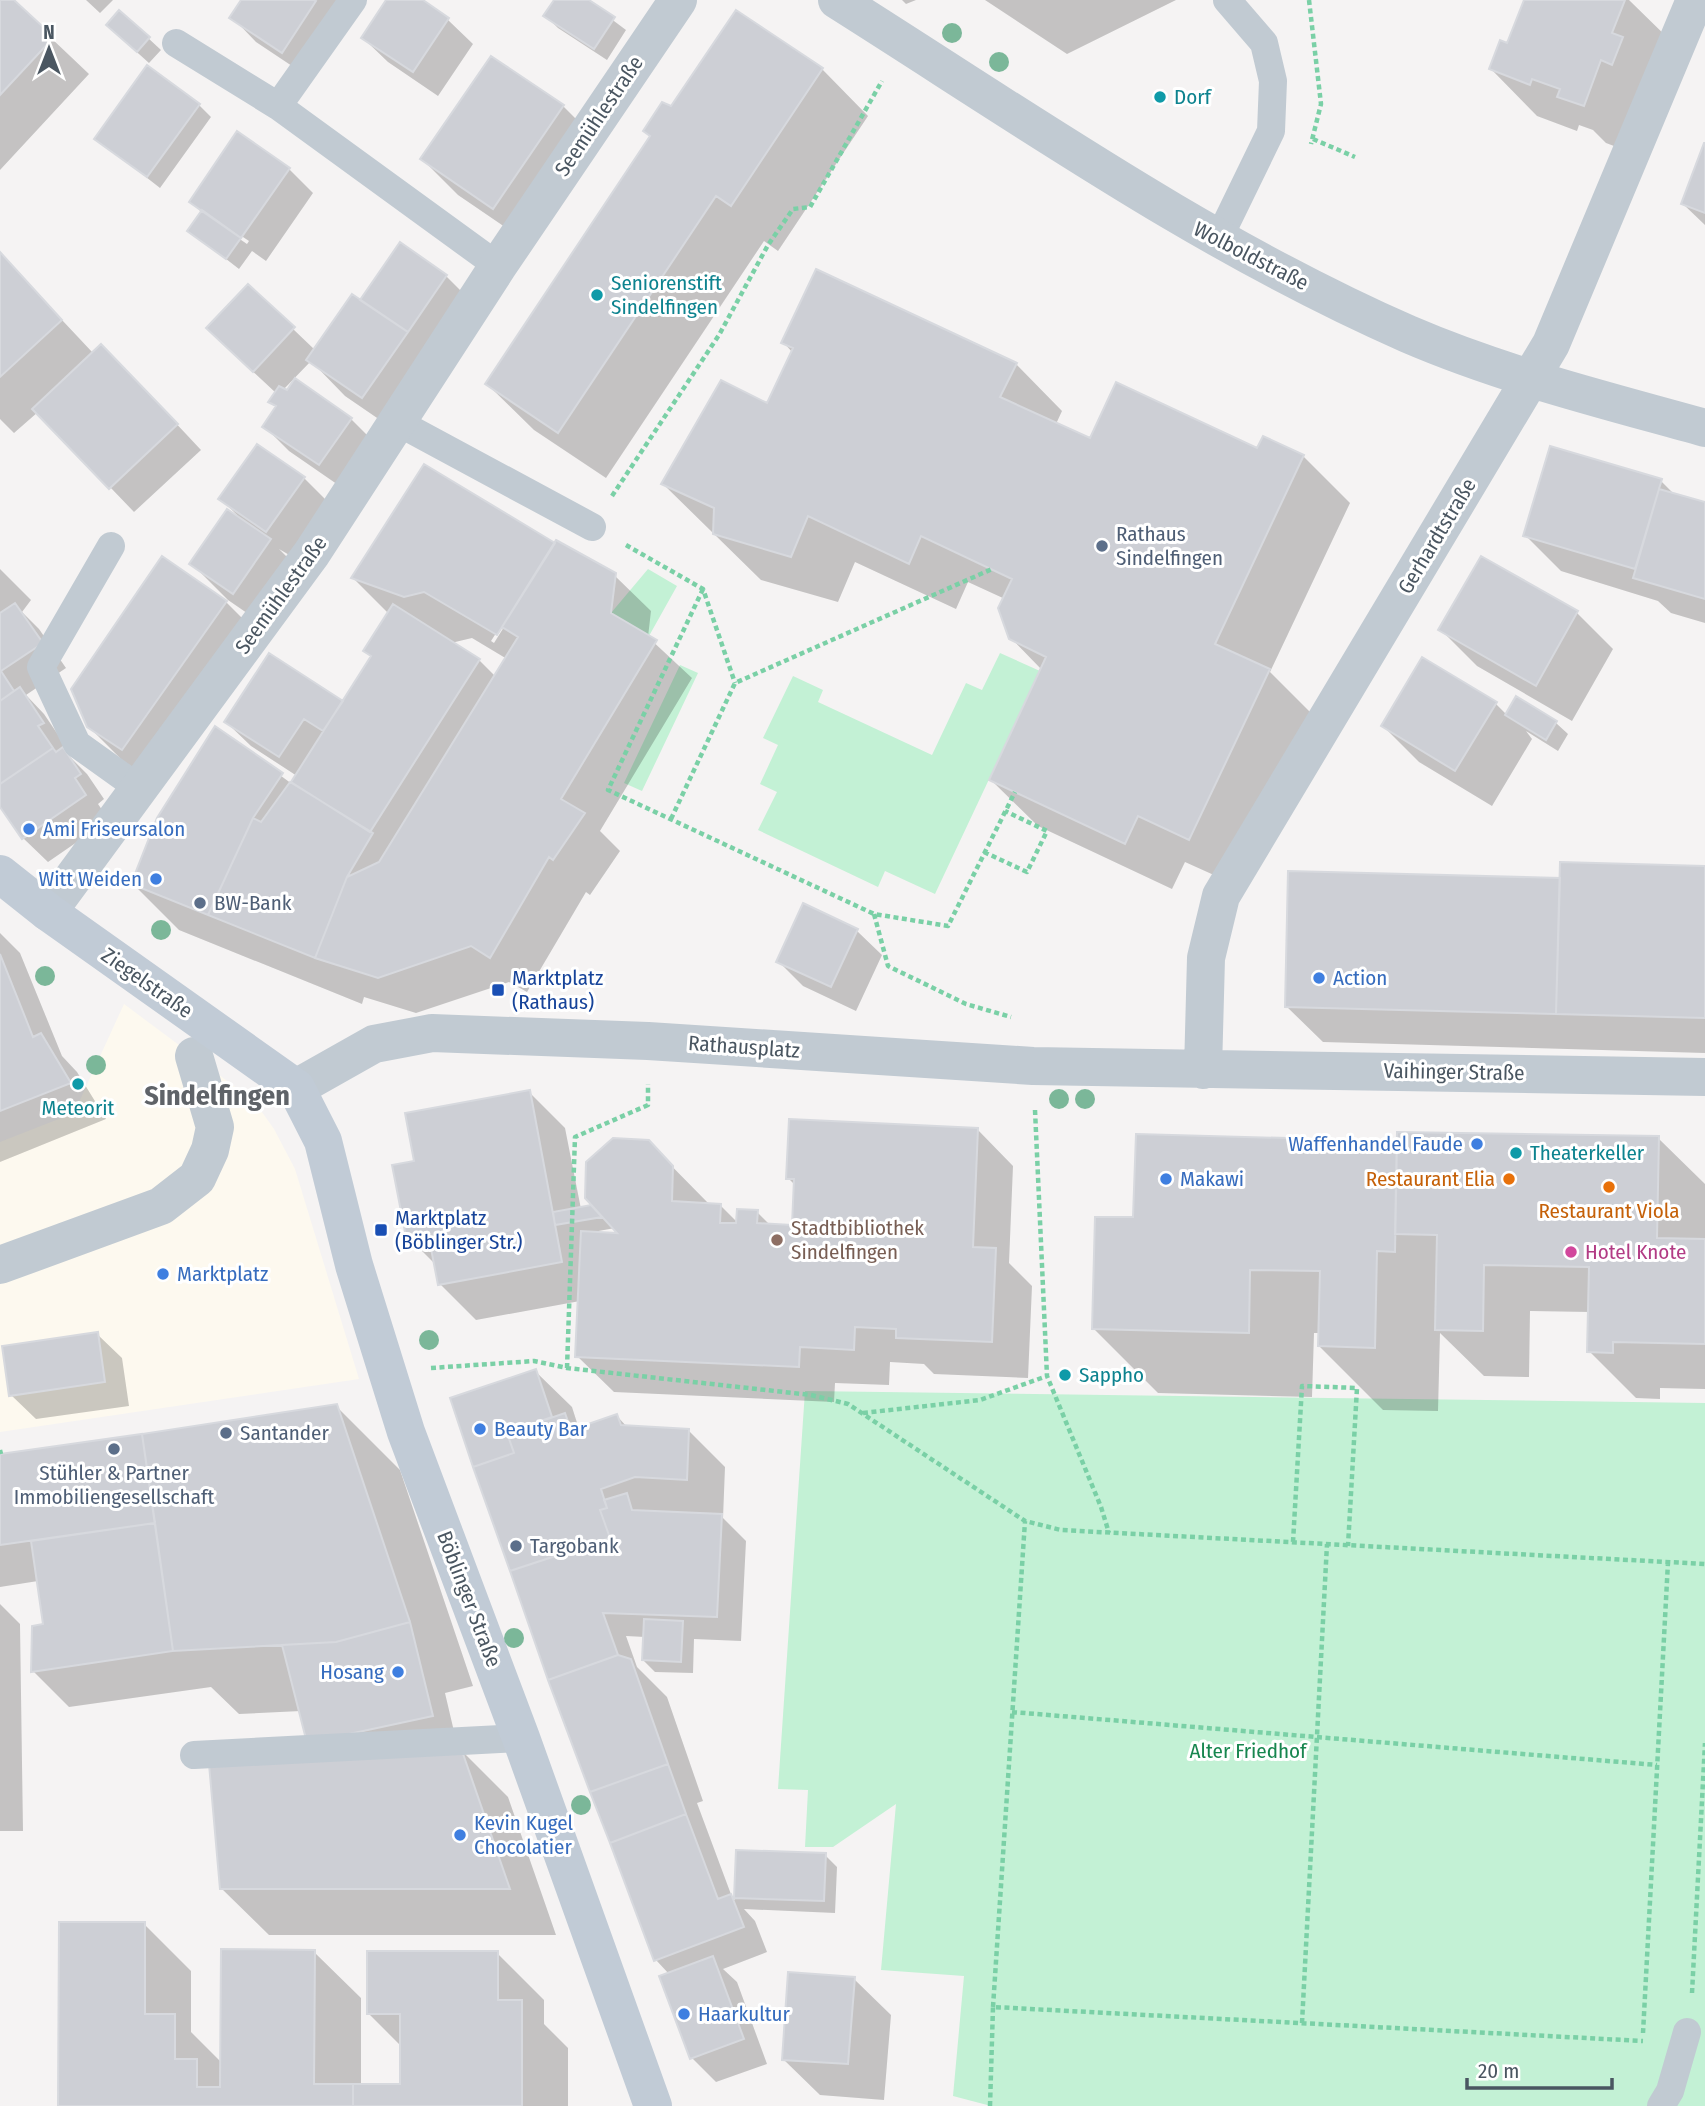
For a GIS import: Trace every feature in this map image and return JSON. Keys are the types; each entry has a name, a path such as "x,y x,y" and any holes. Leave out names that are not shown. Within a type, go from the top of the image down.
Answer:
{"main road":[{"name":"Ziegelstraße","path":"0,874 48,912 296,1088"},
{"name":"Böblinger Straße","path":"296,1088 323,1141 354,1265 406,1432 521,1738 653,2106"}],"street":[{"name":"Seemühlestraße","path":"48,912 312,552 399,423 498,266 678,0"},
{"name":"Wolboldstraße","path":"837,0 1147,199 1218,240 1408,334 1532,379 1705,428"},
{"name":"Gerhardtstraße","path":"1203,1070 1206,958 1221,896 1551,344 1695,0"},
{"name":"Rathausplatz","path":"296,1088 374,1044 432,1033 648,1041 1033,1066 1203,1070"},
{"path":"0,1265 161,1206 197,1178 210,1150 215,1127 194,1056"},
{"name":"Vaihinger Straße","path":"1203,1070 1430,1070 1705,1077"}],"lane":[{"path":"278,106 353,0"},
{"path":"1218,240 1271,131 1273,80 1264,43 1227,0"},
{"path":"176,43 278,106 498,266"},
{"path":"399,423 592,527"},
{"path":"111,546 41,667 77,744 140,789"},
{"path":"194,1755 521,1738"},
{"path":"1661,2106 1670,2091 1687,2032"}],"path":[{"path":"617,489 719,335 768,245 793,209 810,207 903,42"},
{"path":"1313,139 1355,157"},
{"path":"654,561 703,589 735,683"},
{"path":"671,819 735,683 992,569"},
{"path":"703,589 608,790 874,914 948,926 1016,792"},
{"path":"985,852 1027,872 1047,831 1005,811"},
{"path":"874,914 888,966 966,1004 1030,1023 1048,1376 1109,1533"},
{"path":"567,1368 575,1137 648,1105 648,1092"},
{"path":"449,1368 534,1361 567,1368 811,1395 848,1404 1024,1521 1061,1530 1705,1564"},
{"path":"862,1413 980,1400 1048,1376"},
{"path":"1293,1542 1302,1386 1357,1388 1348,1546"},
{"path":"990,2106 993,2007 1024,1521"},
{"path":"1302,2023 1327,1544"},
{"path":"1642,2054 1668,1562"},
{"path":"1012,1712 1657,1765"},
{"path":"1691,2003 1705,1743"},
{"path":"993,2007 1643,2041"}],"shaded area":[{"name":"Marktplatz","path":"124,1004 254,1101 274,1129 295,1169 359,1379 0,1432 0,1142 74,1113"}],"green space":[{"path":"648,569 677,586 649,636 611,613"},
{"path":"1000,653 1040,671 935,894 885,871 878,887 758,830 777,792 760,784 778,745 763,738 793,676 823,690 818,702 932,755 966,683 982,690"},
{"path":"680,665 698,673 642,791 624,783"},
{"name":"Alter Friedhof","path":"805,1391 1705,1403 1705,2106 991,2106 953,2096 964,1976 881,1970 896,1804 833,1847 805,1847 808,1790 778,1789"}],"building":[{"path":"0,0 14,0 54,37 0,95"},
{"path":"241,0 316,1 282,53 229,18"},
{"path":"386,0 423,0 449,18 413,72 361,38"},
{"path":"554,0 589,0 615,17 594,49 543,16"},
{"path":"1524,0 1625,0 1612,33 1623,37 1612,65 1601,60 1584,106 1557,97 1560,89 1532,79 1530,85 1489,69 1500,40 1507,43"},
{"path":"119,10 150,37 137,52 106,25"},
{"name":"Seniorenstift Sindelfingen","path":"736,10 823,68 731,206 716,196 558,433 485,384 650,136 643,131 662,102 671,106"},
{"path":"491,56 564,105 493,209 420,159"},
{"path":"147,65 200,104 147,177 94,139"},
{"path":"237,131 290,168 241,238 189,202"},
{"path":"1705,143 1705,213 1681,204"},
{"path":"202,210 241,238 226,259 187,231"},
{"path":"400,242 447,275 408,332 360,300"},
{"path":"0,252 62,320 0,377"},
{"name":"Rathaus Sindelfingen","path":"816,269 1017,363 1000,397 1090,438 1116,382 1257,448 1263,436 1304,455 1215,644 1270,669 1189,840 1138,816 1125,844 989,780 1046,657 1009,639 998,608 1012,579 921,536 909,564 808,516 791,557 713,534 714,508 661,484 721,380 767,403 793,348 781,343"},
{"path":"248,284 295,327 253,372 206,328"},
{"path":"352,294 408,332 362,398 306,360"},
{"path":"101,344 178,424 109,489 32,409"},
{"path":"295,378 352,418 319,465 262,427 276,406 268,402 279,386 287,390"},
{"path":"257,444 305,477 266,532 218,499"},
{"path":"1550,446 1662,479 1635,569 1523,536"},
{"path":"424,464 555,543 497,635 424,592 404,597 351,578"},
{"path":"1659,489 1705,502 1705,599 1633,578"},
{"path":"227,509 271,539 233,594 189,564"},
{"path":"556,540 616,573 611,613 657,640 561,799 585,813 553,860 549,857 490,958 471,946 378,978 315,958 347,877 379,862 518,637 502,627"},
{"path":"162,556 227,601 122,750 87,727 71,689"},
{"path":"1481,556 1578,611 1536,686 1438,630"},
{"path":"15,603 43,643 1,671 14,691 0,701 0,613"},
{"path":"393,604 480,659 370,832 291,782 371,656 363,651"},
{"path":"269,653 343,701 323,731 304,719 279,757 224,722"},
{"path":"1422,657 1497,702 1455,771 1381,726"},
{"path":"20,687 44,723 38,726 53,748 0,784 0,701"},
{"path":"1516,696 1557,721 1546,740 1505,715"},
{"path":"215,726 283,773 253,818 208,915 131,884 157,818"},
{"path":"63,747 81,774 75,778 86,795 22,839 0,807 0,784 53,748 56,752"},
{"path":"290,782 373,833 347,877 315,958 208,915 253,818 261,822"},
{"path":"1560,862 1705,866 1705,1018 1556,1014"},
{"path":"1288,871 1560,878 1556,1014 1285,1007"},
{"path":"803,903 858,929 831,987 776,962"},
{"path":"0,954 33,1037 41,1033 71,1083 0,1111"},
{"path":"530,1090 562,1262 438,1285 428,1233 406,1237 392,1165 414,1161 405,1113"},
{"name":"Stadtbibliothek Sindelfingen","path":"789,1119 978,1128 973,1247 996,1248 992,1342 896,1338 896,1329 855,1327 854,1350 800,1347 799,1367 575,1357 581,1231 617,1233 585,1198 586,1162 613,1138 649,1140 673,1166 672,1201 721,1204 720,1223 736,1223 737,1209 758,1210 757,1223 792,1225 794,1179 786,1179"},
{"name":"Hotel Knote","path":"1397,1132 1659,1136 1657,1238 1705,1239 1705,1344 1613,1342 1613,1353 1587,1352 1589,1267 1484,1265 1483,1331 1435,1330 1437,1235 1395,1234"},
{"path":"1136,1134 1397,1141 1395,1252 1377,1251 1375,1348 1318,1346 1320,1271 1250,1270 1249,1333 1092,1329 1095,1217 1133,1217"},
{"path":"591,1205 602,1217 555,1225 553,1212"},
{"path":"98,1332 105,1382 9,1396 2,1346"},
{"path":"536,1369 552,1417 507,1433 514,1453 473,1467 450,1398"},
{"path":"337,1404 410,1622 336,1642 173,1651 142,1434"},
{"path":"565,1413 571,1430 617,1414 621,1425 689,1429 687,1480 635,1477 601,1489 607,1508 600,1510 610,1538 510,1571 473,1467 514,1453 507,1433"},
{"path":"142,1434 155,1523 0,1545 0,1454"},
{"path":"627,1493 632,1510 722,1514 717,1617 603,1613 618,1655 548,1680 510,1571 610,1538 600,1510 607,1508 604,1500"},
{"path":"155,1523 173,1651 31,1672 32,1626 43,1624 31,1541"},
{"path":"644,1619 683,1621 681,1662 642,1660"},
{"path":"410,1622 433,1716 307,1743 282,1645 336,1642"},
{"path":"618,1655 631,1659 668,1764 590,1792 548,1680"},
{"path":"461,1748 510,1889 220,1889 209,1764"},
{"path":"668,1764 686,1814 610,1843 590,1792"},
{"path":"686,1814 718,1899 731,1894 744,1927 654,1961 610,1843"},
{"path":"736,1850 826,1853 824,1901 734,1898"},
{"path":"59,1922 145,1922 145,2014 175,2014 175,2059 197,2059 197,2087 220,2087 221,1949 315,1950 314,2084 353,2084 353,2106 58,2106"},
{"path":"367,1951 498,1951 498,2000 522,2000 522,2106 353,2106 353,2084 400,2084 400,2014 367,2014"},
{"path":"713,1956 744,2039 690,2059 659,1976"},
{"path":"788,1972 855,1977 848,2064 782,2060"}],"place":[{"name":"Dorf","path":"1160,97"},
{"name":"Seniorenstift Sindelfingen","path":"597,295"},
{"name":"Rathaus Sindelfingen","path":"1102,546"},
{"name":"Ami Friseursalon","path":"29,829"},
{"name":"Witt Weiden","path":"156,879"},
{"name":"BW-Bank","path":"200,903"},
{"name":"Action","path":"1319,978"},
{"name":"Marktplatz (Rathaus)","path":"498,990"},
{"name":"Meteorit","path":"78,1084"},
{"name":"Waffenhandel Faude","path":"1477,1144"},
{"name":"Theaterkeller","path":"1516,1153"},
{"name":"Makawi","path":"1166,1179"},
{"name":"Restaurant Elia","path":"1509,1179"},
{"name":"Restaurant Viola","path":"1609,1187"},
{"name":"Marktplatz (Böblinger Str.)","path":"381,1230"},
{"name":"Stadtbibliothek Sindelfingen","path":"777,1240"},
{"name":"Hotel Knote","path":"1571,1252"},
{"name":"Marktplatz","path":"163,1274"},
{"name":"Sappho","path":"1065,1375"},
{"name":"Beauty Bar","path":"480,1429"},
{"name":"Santander","path":"226,1433"},
{"name":"Stühler & Partner Immobiliengesellschaft","path":"114,1449"},
{"name":"Targobank","path":"516,1546"},
{"name":"Hosang","path":"398,1672"},
{"name":"Kevin Kugel Chocolatier","path":"460,1835"},
{"name":"Haarkultur","path":"684,2014"}],"district":[{"name":"Sindelfingen","path":"217,1095"}]}
